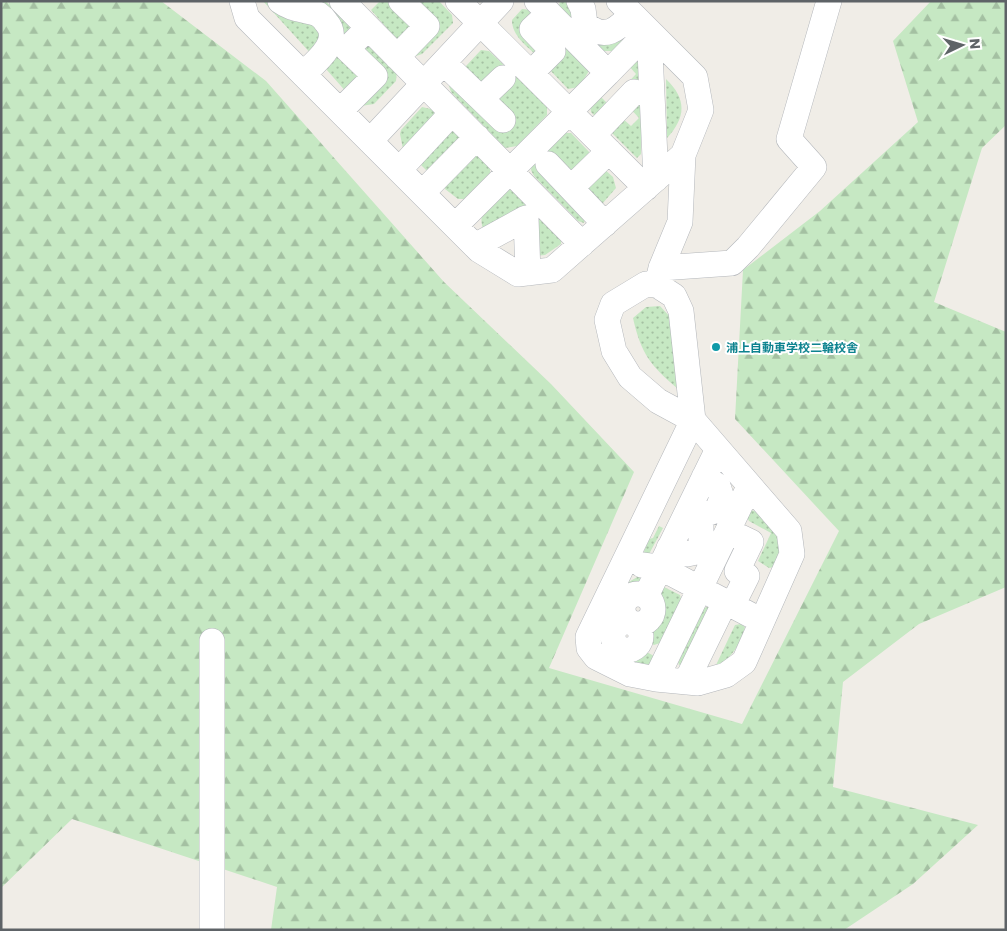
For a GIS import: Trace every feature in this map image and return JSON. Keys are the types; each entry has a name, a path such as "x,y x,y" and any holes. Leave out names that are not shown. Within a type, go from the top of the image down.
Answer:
{"street":[{"path":"242,1 247,18 475,246 518,274 552,270 683,155"},
{"path":"280,1 290,8 320,15 330,26 331,40 323,56 303,74"},
{"path":"397,58 427,26 401,1"},
{"path":"458,1 601,143 650,183"},
{"path":"370,141 501,1"},
{"path":"580,1 585,24 594,32 603,34 619,28 633,16"},
{"path":"718,450 646,596 636,594 627,598 625,603 624,644 630,674 656,679 695,681 726,675 744,662 792,554 789,531 693,420 658,402 630,377 614,351 607,320 613,304 659,276 732,263 814,167 789,139 828,1"},
{"path":"531,73 553,51 532,29 545,6 608,73"},
{"path":"340,111 374,76 347,48 359,12"},
{"path":"359,12 397,58 582,244"},
{"path":"455,226 608,73 633,16"},
{"path":"633,16 695,77 701,110 683,155 680,222 659,276"},
{"path":"633,16 650,183"},
{"path":"444,63 503,120"},
{"path":"482,98 503,78"},
{"path":"571,188 629,106"},
{"path":"399,170 452,113"},
{"path":"422,193 477,137"},
{"path":"548,164 605,224"},
{"path":"475,246 526,218 528,273"},
{"path":"659,276 674,296 681,311 693,420 588,637 589,648 596,658 624,644 667,657"},
{"path":"704,477 718,486 728,520 751,542 737,571 747,576 778,584"},
{"path":"656,679 700,589 728,520 750,487"},
{"path":"624,563 696,552 701,545 701,519 706,514 767,535 753,562 778,584"},
{"path":"664,558 700,589 762,621"},
{"path":"695,681 747,576"},
{"path":"212,640 212,930"}],"green space":[{"path":"1,1 161,1 266,81 444,282 551,384 634,472 549,668 742,724 839,531 735,419 743,270 820,211 918,122 893,41 931,1 1006,1 1006,125 982,148 934,302 1006,332 1006,587 919,624 843,682 833,787 978,825 913,884 844,930 271,930 277,887 72,819 1,888"},
{"path":"263,1 273,1 324,32 313,56"},
{"path":"291,1 325,1 354,27 362,71 348,94 326,69 336,44"},
{"path":"380,1 392,1 416,27 398,41 371,10"},
{"path":"411,1 439,1 452,15 453,23 422,54 416,56 411,53"},
{"path":"560,1 572,1 626,37 615,51 604,51 559,6"},
{"path":"522,9 531,10 545,49 538,57 517,36 513,26 512,20"},
{"path":"547,26 589,71 579,87 568,89 549,69"},
{"path":"368,41 397,70 396,81 374,104 361,106 360,52"},
{"path":"481,50 489,51 547,106 547,115 517,146 505,148 451,92 449,86 452,83 483,84 466,73 466,66"},
{"path":"636,59 641,60 642,68 641,154 637,158 610,131 622,118 631,126 639,118 628,106 599,120 591,112 590,105 599,95 608,104 636,74 629,66"},
{"path":"666,79 678,94 682,108 678,123 667,138"},
{"path":"422,107 439,111 403,149 401,130"},
{"path":"451,127 464,141 428,172 420,164"},
{"path":"565,133 571,133 591,154 573,173 586,215 584,223 578,221 534,176 531,170 532,164"},
{"path":"475,150 490,165 490,173 464,199 458,199 445,189 444,180"},
{"path":"604,169 613,177 616,188 602,204 583,191"},
{"path":"504,189 511,189 561,239 561,244 545,255 534,256 534,215 484,231 482,224 483,212"},
{"path":"660,306 672,319 678,389 648,358 640,341 633,318 646,307"},
{"path":"751,510 762,515 772,525 779,537 781,551 774,567 769,568 758,561 771,533 749,521 747,517"},
{"path":"659,526 663,528 648,556 643,554 649,539 653,538"},
{"path":"639,576 644,578 636,592 624,597 620,608 622,618 610,630 611,650 601,646 600,638 627,583"},
{"path":"660,585 680,595 682,603 660,643 654,645 645,640 643,626 652,621 657,614 657,605 652,595"},
{"path":"708,607 710,610 683,664 679,665 678,662 703,608"},
{"path":"741,624 745,627 735,650 722,663 716,665 735,625"},
{"path":"643,650 654,656 649,665 642,667 618,658 621,653"}],"place":[{"name":"浦上自動車学校二輪校舎","path":"716,347"}]}
